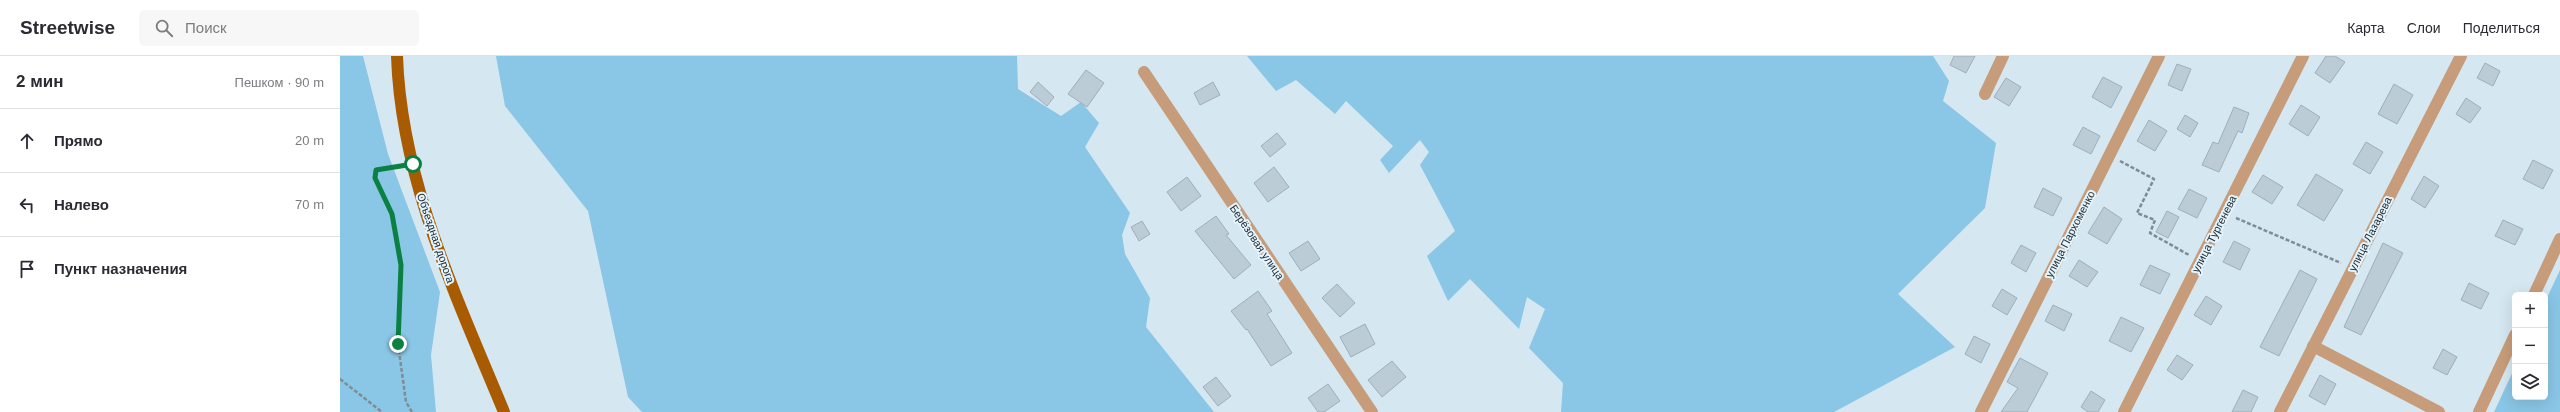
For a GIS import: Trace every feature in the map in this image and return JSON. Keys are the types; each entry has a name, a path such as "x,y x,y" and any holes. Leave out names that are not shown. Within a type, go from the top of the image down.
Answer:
{"main road":[{"name":"Объездная дорога","path":"397,56 404,127 424,205 444,267 504,412"}],"street":[{"path":"1985,94 2003,56"},
{"name":"улица Пархоменко","path":"1981,412 2159,56"},
{"name":"улица Тургенева","path":"2124,412 2303,56"},
{"name":"улица Лазарева","path":"2280,412 2461,56"},
{"name":"Берёзовая улица","path":"1144,72 1372,412"},
{"path":"2535,292 2560,239"},
{"path":"2479,412 2512,341"},
{"path":"2313,346 2439,412"}],"path":[{"path":"2109,155 2154,179 2137,213 2155,220 2150,233 2200,261"},
{"path":"412,412 406,402 398,344 401,265 392,214 375,178 376,170 413,164"},
{"path":"2224,213 2353,268"},
{"path":"340,379 382,412"}],"shaded area":[{"path":"340,56 363,56 388,154 440,292 431,355 436,412 340,412"},
{"path":"496,56 1017,56 1018,89 1061,116 1081,102 1099,123 1085,147 1130,213 1122,235 1125,254 1150,298 1146,327 1214,412 642,412 628,397 588,211 505,106"},
{"path":"1247,56 1933,56 1949,81 1943,101 1996,143 1985,208 1898,294 1955,347 1834,412 1561,412 1563,383 1529,348 1545,309 1527,297 1519,329 1470,279 1448,301 1427,256 1455,231 1420,165 1429,152 1420,140 1389,173 1380,160 1393,146 1346,101 1335,114 1296,80 1276,91"},
{"path":"2560,270 2560,412 2494,412 2512,373 2512,400 2548,400 2548,296"}],"building":[{"path":"1954,56 1975,56 1966,73 1950,65"},
{"path":"2326,56 2335,56 2345,62 2330,83 2315,73"},
{"path":"2485,63 2500,71 2493,86 2477,78"},
{"path":"2177,64 2191,69 2182,91 2168,85"},
{"path":"1086,70 1104,83 1087,107 1068,94"},
{"path":"2103,77 2122,87 2111,108 2092,97"},
{"path":"2006,78 2021,87 2009,106 1994,97"},
{"path":"1038,82 1054,97 1047,106 1030,92"},
{"path":"1213,82 1220,95 1200,105 1194,93"},
{"path":"2394,84 2413,95 2397,124 2378,114"},
{"path":"2466,98 2481,108 2470,123 2456,114"},
{"path":"2301,105 2320,117 2308,136 2289,124"},
{"path":"2234,107 2249,113 2242,133 2238,131 2219,172 2202,165 2213,142 2218,144"},
{"path":"2185,115 2198,123 2190,137 2177,129"},
{"path":"2149,120 2167,131 2155,151 2137,141"},
{"path":"2083,127 2100,136 2091,154 2073,145"},
{"path":"1277,133 1286,144 1270,157 1261,146"},
{"path":"2366,142 2383,152 2370,174 2353,164"},
{"path":"2533,160 2553,170 2543,189 2523,179"},
{"path":"1274,167 1289,187 1268,202 1254,183"},
{"path":"2316,174 2343,190 2324,221 2297,205"},
{"path":"2263,175 2283,187 2272,204 2252,192"},
{"path":"2424,176 2439,186 2425,208 2411,199"},
{"path":"1187,177 1201,196 1181,211 1167,192"},
{"path":"2043,188 2062,198 2053,216 2034,207"},
{"path":"2189,189 2207,198 2197,218 2178,209"},
{"path":"2104,207 2122,219 2107,244 2088,233"},
{"path":"2167,211 2179,217 2168,238 2156,232"},
{"path":"1216,216 1229,234 1226,235 1251,265 1234,279 1195,231"},
{"path":"2503,220 2523,229 2515,245 2495,236"},
{"path":"1142,221 1150,234 1139,241 1131,227"},
{"path":"1308,241 1320,259 1301,271 1289,253"},
{"path":"2234,241 2250,249 2240,270 2223,262"},
{"path":"2383,243 2403,253 2361,335 2344,327"},
{"path":"2021,245 2036,253 2026,272 2011,263"},
{"path":"2079,260 2098,272 2087,287 2069,276"},
{"path":"2150,265 2170,274 2160,294 2140,285"},
{"path":"2300,270 2317,279 2279,356 2260,347"},
{"path":"2469,283 2489,293 2481,309 2461,300"},
{"path":"1337,284 1355,303 1340,317 1322,298"},
{"path":"2002,289 2017,298 2007,315 1992,306"},
{"path":"1258,291 1272,311 1267,314 1292,353 1271,366 1247,329 1246,330 1231,311"},
{"path":"2206,296 2222,306 2211,325 2194,315"},
{"path":"2053,305 2072,314 2064,331 2045,321"},
{"path":"2121,317 2144,328 2131,352 2109,341"},
{"path":"1365,324 1375,344 1351,357 1340,337"},
{"path":"1974,336 1990,344 1981,363 1965,354"},
{"path":"2443,349 2457,357 2447,375 2433,368"},
{"path":"2177,355 2193,365 2182,380 2167,370"},
{"path":"2020,358 2048,373 2027,412 2001,412 2018,388 2007,382"},
{"path":"1392,361 1406,377 1382,397 1368,380"},
{"path":"2320,375 2336,384 2325,405 2309,396"},
{"path":"1216,377 1231,396 1218,406 1203,387"},
{"path":"1328,384 1340,401 1324,412 1318,412 1308,398"},
{"path":"2243,390 2258,397 2251,412 2232,412"},
{"path":"2091,391 2105,400 2098,412 2088,412 2081,407"}],"route":[{"path":"398,344 401,265 392,214 384,194 375,178 376,170 413,164"}]}
